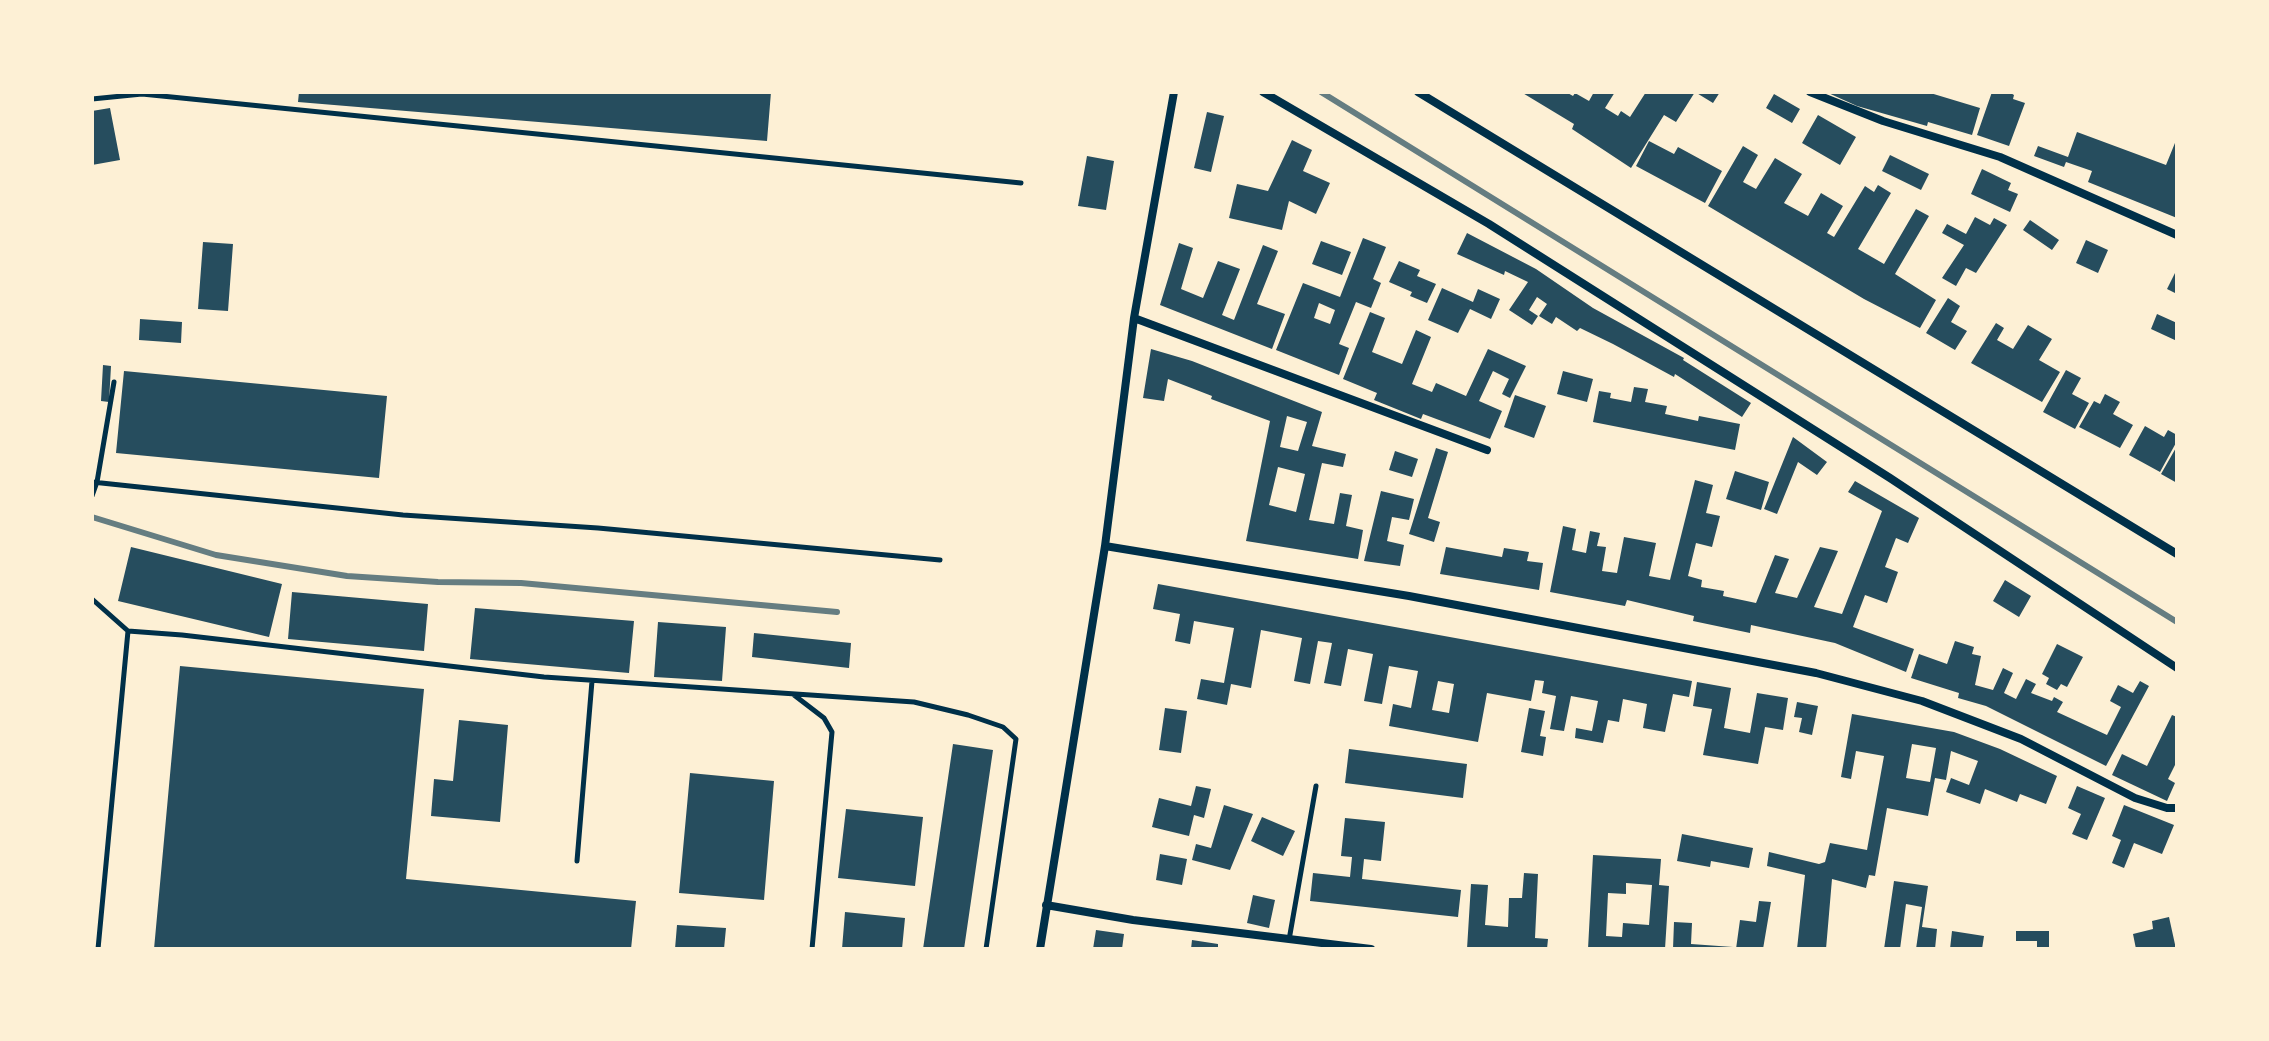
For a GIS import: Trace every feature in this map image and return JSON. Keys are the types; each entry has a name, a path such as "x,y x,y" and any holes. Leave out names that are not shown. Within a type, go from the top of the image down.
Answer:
{"street":[{"path":"1040,949 1105,546 1134,318 1174,92"},
{"path":"1263,92 1489,224 1890,478 2177,668"},
{"path":"1418,92 2177,554"},
{"path":"1810,92 1883,121 2000,157 2177,235"},
{"path":"1134,318 1487,450"},
{"path":"1105,546 1409,596 1816,673 1922,701 2021,739 2135,798 2177,808"},
{"path":"1046,905 1133,920 1371,949"}],"lane":[{"path":"92,99 142,94 1021,183"},
{"path":"92,496 114,382"},
{"path":"94,482 403,515 614,530 940,560"},
{"path":"92,599 128,631 592,681 914,702 1003,727 1016,739 986,949"},
{"path":"98,949 128,631"},
{"path":"577,861 592,681"},
{"path":"794,694 824,718 832,732 812,949"},
{"path":"1289,941 1316,786"}],"building":[{"path":"299,92 771,92 767,141 298,102"},
{"path":"1521,92 1566,92 1573,96 1575,93 1589,101 1594,92 1615,92 1605,108 1618,116 1621,111 1630,117 1646,92 1695,92 1676,122 1664,115 1631,168 1572,129 1574,124"},
{"path":"1695,92 1720,92 1713,103"},
{"path":"1826,92 1927,92 1980,108 1972,135 1857,106"},
{"path":"1992,92 2009,92 2014,95 2013,99 2025,103 2009,146 1977,135"},
{"path":"1774,94 1800,109 1792,123 1766,108"},
{"path":"110,108 120,160 92,165 92,111"},
{"path":"1207,112 1224,116 1211,172 1194,168"},
{"path":"1818,115 1856,137 1840,165 1802,143"},
{"path":"2077,132 2166,165 2177,138 2177,218 2088,182 2092,171 2066,162 2064,167 2034,156 2038,146 2068,157"},
{"path":"1292,140 1312,150 1303,171 1330,183 1316,214 1289,201 1282,230 1229,218 1237,184 1268,191"},
{"path":"1649,141 1674,154 1678,147 1722,171 1705,203 1636,166"},
{"path":"1743,146 1758,155 1743,182 1756,189 1775,158 1802,174 1784,203 1808,216 1821,193 1843,206 1827,233 1834,237 1865,186 1874,192 1878,185 1891,193 1858,249 1884,264 1916,209 1929,216 1895,274 1936,300 1920,328 1864,299 1708,206"},
{"path":"1890,155 1929,174 1921,190 1882,171"},
{"path":"1087,156 1114,161 1106,210 1078,206"},
{"path":"1982,169 2011,183 2008,190 2018,194 2010,212 1971,194"},
{"path":"1975,217 1990,225 1994,218 2007,225 1976,273 1966,268 1956,286 1942,278 1964,245 1942,233 1947,224 1966,234"},
{"path":"2030,220 2059,240 2052,250 2023,230"},
{"path":"1467,233 1536,269 1593,308 1684,358 1751,403 1742,417 1675,374 1674,377 1580,328 1577,331 1556,317 1552,324 1539,316 1547,304 1537,297 1529,310 1538,316 1532,325 1509,310 1528,282 1457,254"},
{"path":"1363,238 1386,247 1373,279 1381,283 1371,308 1356,302 1339,344 1349,348 1339,375 1276,350 1303,283 1340,297","holes":["1319,303 1335,310 1330,324 1314,318"]},
{"path":"2086,240 2108,250 2098,273 2076,263"},
{"path":"1321,241 1351,252 1342,275 1312,264"},
{"path":"203,242 233,244 228,311 198,309"},
{"path":"1179,243 1193,248 1181,289 1203,298 1218,261 1240,269 1222,315 1234,320 1263,245 1278,251 1257,304 1285,314 1272,349 1160,305"},
{"path":"1399,261 1420,270 1417,276 1436,284 1427,303 1389,282"},
{"path":"2177,269 2177,294 2167,289"},
{"path":"1442,288 1473,302 1478,289 1500,299 1491,319 1470,309 1458,333 1428,320"},
{"path":"1948,298 1960,306 1951,322 1967,331 1955,350 1926,333"},
{"path":"1370,312 1385,318 1372,352 1402,364 1416,330 1431,337 1412,384 1432,392 1436,383 1466,396 1488,349 1526,366 1510,398 1502,394 1509,379 1493,371 1479,401 1502,411 1490,439 1423,414 1421,419 1374,400 1377,393 1343,379"},
{"path":"2157,314 2177,323 2177,341 2151,329"},
{"path":"140,319 182,322 181,343 139,340"},
{"path":"1996,323 2004,328 1997,340 2013,349 2028,325 2052,339 2039,360 2060,372 2042,402 1971,363"},
{"path":"1151,349 1192,361 1322,412 1312,446 1346,454 1343,467 1322,463 1309,520 1334,524 1340,493 1352,495 1346,526 1363,530 1358,559 1246,541 1270,421 1168,379 1164,401 1143,398","holes":["1287,416 1307,422 1298,451 1280,447","1278,467 1305,474 1296,512 1269,505"]},
{"path":"103,365 111,366 109,402 101,401"},
{"path":"2066,370 2081,378 2072,394 2089,403 2075,429 2043,412"},
{"path":"124,371 387,396 379,478 116,453"},
{"path":"1563,371 1593,379 1587,402 1557,394"},
{"path":"1634,387 1648,389 1645,402 1667,406 1665,414 1698,421 1699,416 1740,424 1735,450 1593,422 1599,391 1611,393 1610,398 1631,402"},
{"path":"2105,394 2120,402 2113,414 2133,425 2120,448 2079,427 2094,401 2100,404"},
{"path":"1515,395 1546,406 1534,438 1504,427"},
{"path":"2145,426 2164,437 2168,430 2177,435 2177,441 2160,472 2129,455"},
{"path":"1793,437 1827,462 1817,475 1798,462 1777,514 1764,509"},
{"path":"2177,446 2177,483 2161,474"},
{"path":"1436,448 1448,452 1428,518 1440,522 1434,542 1409,534"},
{"path":"1395,451 1418,459 1412,477 1389,470"},
{"path":"1735,471 1769,482 1761,510 1726,499"},
{"path":"1695,480 1713,485 1706,513 1720,516 1712,547 1696,543 1688,576 1702,580 1701,587 1724,591 1723,596 1756,603 1775,555 1789,559 1775,593 1797,598 1820,547 1838,551 1814,607 1842,614 1882,511 1848,492 1855,481 1919,518 1908,543 1896,538 1885,567 1898,572 1887,603 1865,595 1853,627 1914,649 1906,672 1835,643 1751,625 1750,633 1693,621 1694,616 1627,600 1625,606 1550,592 1563,526 1576,529 1572,550 1586,553 1590,531 1600,533 1597,546 1606,547 1602,571 1617,573 1624,537 1656,543 1649,576 1670,580"},
{"path":"1381,491 1414,499 1409,520 1392,517 1387,541 1404,545 1400,566 1364,561"},
{"path":"131,547 282,584 269,637 118,601"},
{"path":"1446,547 1502,557 1504,548 1529,552 1527,561 1543,563 1539,590 1440,574"},
{"path":"2005,580 2031,596 2019,617 1993,601"},
{"path":"1158,584 1692,681 1689,697 1673,694 1665,732 1643,728 1647,704 1623,699 1619,722 1608,720 1603,743 1575,738 1576,728 1592,731 1598,701 1571,696 1564,731 1550,729 1556,696 1542,693 1544,681 1535,680 1531,701 1487,693 1478,742 1389,726 1393,704 1411,708 1418,671 1389,666 1382,704 1364,701 1373,654 1348,649 1341,686 1324,683 1332,643 1318,641 1310,684 1294,681 1302,638 1261,630 1251,688 1231,684 1227,705 1197,699 1201,679 1224,683 1234,628 1194,621 1190,644 1175,641 1180,614 1153,609","holes":["1438,681 1454,684 1449,713 1432,710"]},
{"path":"292,592 428,604 424,651 288,639"},
{"path":"475,608 634,621 629,673 470,659"},
{"path":"658,622 726,627 722,681 654,677"},
{"path":"754,633 851,643 849,668 752,657"},
{"path":"1955,641 1974,647 1972,654 1981,656 1975,685 1993,690 2003,668 2013,673 2004,693 2016,699 2026,679 2036,684 2031,693 2063,702 2057,712 2107,735 2121,707 2110,701 2118,685 2133,693 2140,681 2149,686 2106,766 1986,706 1958,698 1959,693 1911,678 1919,654 1947,664"},
{"path":"2057,644 2083,657 2067,687 2061,684 2057,690 2046,684 2049,678 2042,674"},
{"path":"180,666 424,689 406,879 636,901 631,949 154,949"},
{"path":"1697,682 1731,688 1724,728 1750,733 1757,693 1788,698 1783,730 1765,727 1758,764 1703,755 1712,709 1693,706"},
{"path":"1797,702 1818,706 1812,735 1799,732 1802,718 1794,717"},
{"path":"1165,708 1187,711 1181,753 1159,750"},
{"path":"1529,708 1545,711 1540,736 1546,737 1543,756 1521,752"},
{"path":"1852,714 1954,732 2000,749 2057,776 2046,804 2020,794 2017,802 1985,789 1980,804 1946,792 1951,778 1969,785 1978,761 1951,751 1946,780 1935,778 1928,816 1887,808 1875,876 1869,875 1866,888 1832,879 1826,949 1797,949 1805,875 1767,866 1769,852 1819,864 1825,862 1830,843 1867,850 1884,756 1856,751 1851,779 1841,777","holes":["1912,744 1936,748 1930,782 1906,778"]},
{"path":"2172,715 2177,717 2177,761 2168,779 2175,783 2167,801 2112,775 2122,754 2147,766"},
{"path":"459,720 508,725 500,822 431,816 434,779 453,781"},
{"path":"953,744 993,750 964,949 923,949"},
{"path":"1349,749 1467,764 1463,798 1345,783"},
{"path":"690,773 774,781 764,900 679,893"},
{"path":"1196,786 1211,789 1204,818 1194,815 1189,836 1152,827 1159,798 1191,806"},
{"path":"2077,786 2105,798 2087,840 2072,834 2081,814 2068,808"},
{"path":"1224,805 1253,814 1230,870 1192,860 1196,844 1211,848"},
{"path":"2124,805 2174,825 2162,854 2134,843 2124,868 2112,863 2121,840 2112,836"},
{"path":"846,809 923,817 915,886 838,878"},
{"path":"1262,817 1295,831 1283,856 1251,841"},
{"path":"1345,818 1385,822 1381,861 1364,859 1362,879 1461,890 1458,917 1310,901 1313,873 1350,877 1352,857 1341,856"},
{"path":"1682,834 1753,848 1749,868 1711,861 1710,867 1677,861"},
{"path":"1160,854 1187,859 1182,885 1156,880"},
{"path":"1593,855 1661,859 1659,885 1669,886 1665,949 1588,949","holes":["1626,883 1652,885 1649,925 1623,923 1622,937 1606,936 1608,893 1626,894"]},
{"path":"1524,873 1538,874 1535,938 1548,939 1547,949 1467,949 1471,884 1488,885 1485,925 1508,927 1509,898 1522,898"},
{"path":"1894,881 1928,886 1922,927 1937,929 1935,949 1916,949 1922,907 1906,904 1900,949 1884,949"},
{"path":"1253,895 1275,900 1269,928 1247,923"},
{"path":"1759,901 1771,902 1763,949 1736,949 1740,920 1756,922"},
{"path":"845,912 905,918 902,949 842,949"},
{"path":"2169,917 2176,949 2136,949 2133,934 2153,929 2152,921"},
{"path":"1674,922 1692,923 1691,944 1733,947 1673,949"},
{"path":"677,925 726,928 724,949 675,949"},
{"path":"1096,930 1124,934 1122,949 1093,949"},
{"path":"1952,931 1984,936 1982,949 1950,949"},
{"path":"2016,931 2049,931 2049,949 2037,949 2037,941 2016,941"},
{"path":"1192,940 1218,944 1218,949 1191,949"}],"railway":[{"path":"1321,92 2177,622"},
{"path":"92,517 216,555 347,576 521,583 837,612"}]}
